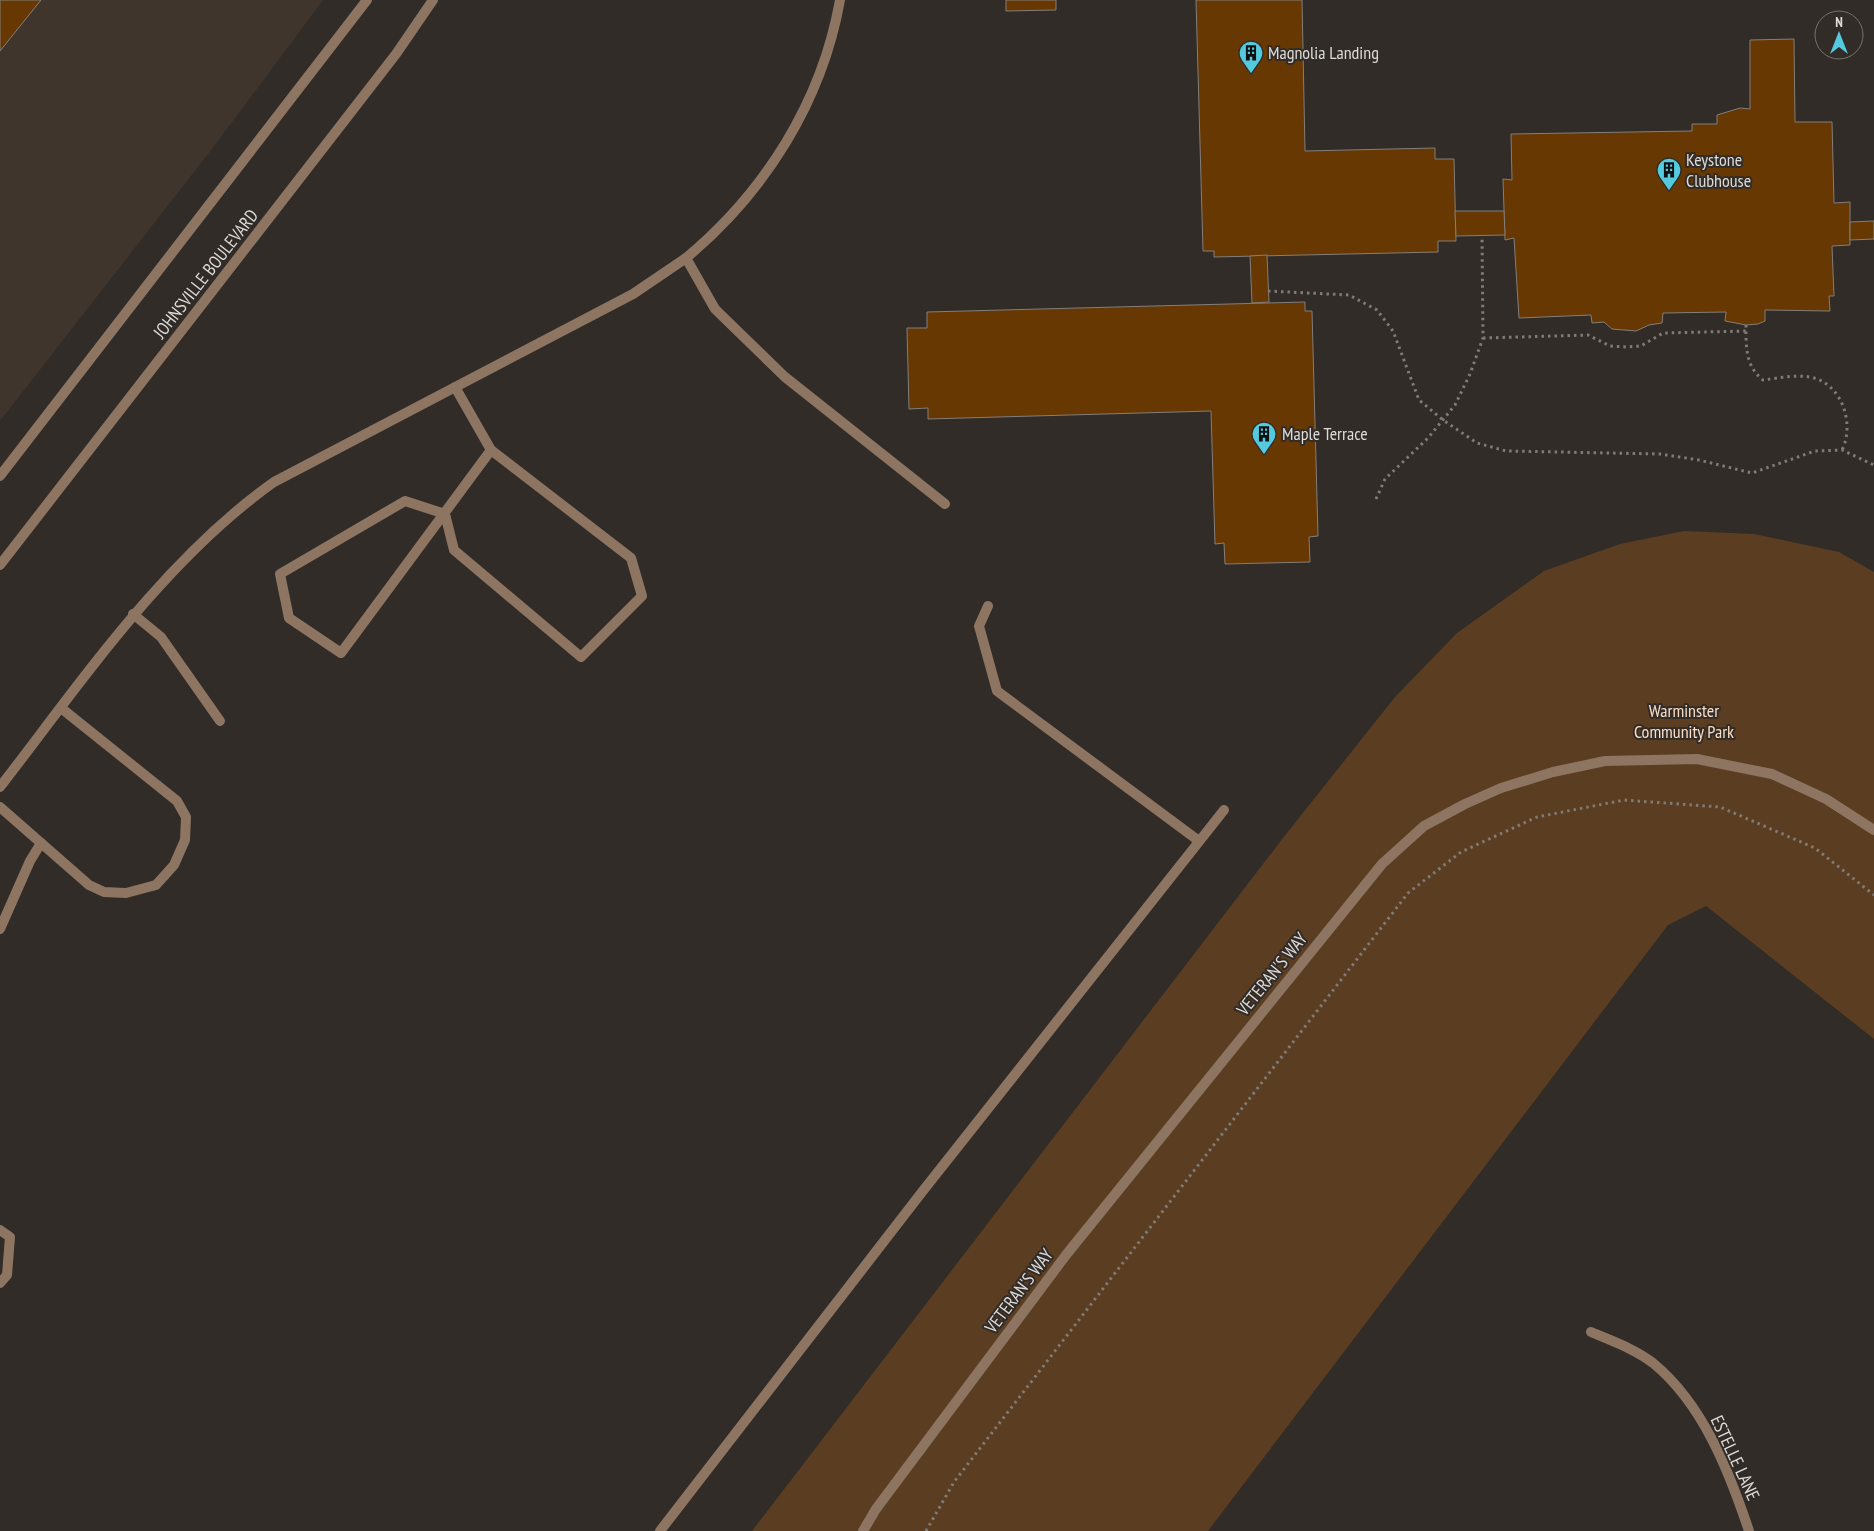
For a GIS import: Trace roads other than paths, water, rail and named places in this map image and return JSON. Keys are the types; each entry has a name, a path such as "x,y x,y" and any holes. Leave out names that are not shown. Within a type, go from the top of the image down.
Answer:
{"street":[{"path":"0,476 367,0"},
{"name":"JOHNSVILLE BOULEVARD","path":"0,565 390,62 433,0"},
{"path":"0,787 133,614 237,507 274,482 633,294 686,258 724,222 771,168 781,152 796,126 828,56 840,0"},
{"path":"686,258 716,309 785,377 945,504"},
{"path":"445,514 454,550 581,656 642,596 631,558 490,450 455,387"},
{"path":"445,514 405,501 280,574 289,618 341,653 445,514 490,450"},
{"path":"988,606 979,626 997,690 1200,841"},
{"path":"133,614 161,637 220,721"},
{"path":"0,806 89,885 104,892 126,893 156,885 174,866 185,840 186,817 177,801 61,708"},
{"name":"VETERAN'S WAY","path":"863,1531 876,1509 1066,1255 1382,864 1424,826 1465,804 1501,788 1553,772 1605,761 1697,758 1772,774 1826,799 1874,830"},
{"path":"660,1531 922,1192 1224,810"},
{"path":"0,929 30,860 41,843"},
{"path":"0,1230 10,1237 7,1274 0,1283"},
{"name":"ESTELLE LANE","path":"1591,1332 1630,1349 1652,1363 1677,1386 1706,1429 1725,1469 1749,1531"}],"place":[{"name":"Magnolia Landing","path":"1251,74"},
{"name":"Keystone Clubhouse","path":"1669,191"},
{"name":"Maple Terrace","path":"1264,455"}],"park label":[{"name":"Warminster Community Park","path":"1684,721"}]}
